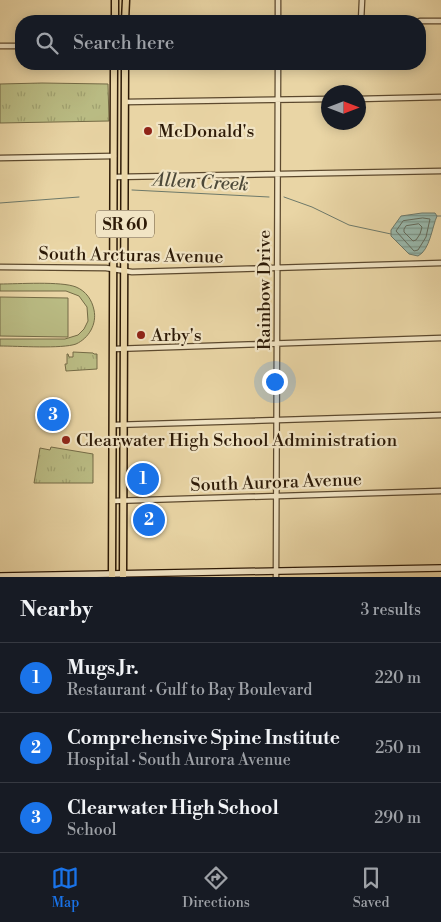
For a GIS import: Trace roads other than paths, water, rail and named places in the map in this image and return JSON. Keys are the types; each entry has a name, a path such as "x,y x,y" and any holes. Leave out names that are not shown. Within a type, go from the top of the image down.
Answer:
{"main road":[{"path":"114,15 115,0"},
{"path":"126,0 126,15"},
{"name":"SR 60","path":"112,575 114,70"},
{"name":"SR 60","path":"123,575 125,70"}],"street":[{"path":"278,0 278,15"},
{"path":"361,15 362,0"},
{"path":"426,21 441,21"},
{"path":"0,46 15,46"},
{"name":"Rainbow Drive","path":"276,574 278,70"},
{"path":"366,99 441,98"},
{"path":"125,102 321,99"},
{"path":"0,158 114,156"},
{"path":"114,176 441,171"},
{"name":"South Arcturas Avenue","path":"0,267 113,269 132,272 441,263"},
{"path":"113,349 441,338"},
{"path":"113,377 124,377"},
{"path":"113,425 441,415"},
{"name":"South Aurora Avenue","path":"112,501 441,491"},
{"path":"0,576 276,574 441,568"}],"water":[{"path":"435,213 437,216 428,244 418,256 409,254 391,236 391,230 401,216"}],"waterway":[{"name":"Allen Creek","path":"132,190 269,197"},
{"name":"Allen Creek","path":"0,203 79,197"},
{"name":"Allen Creek","path":"284,197 312,207 349,225 391,234"}],"place":[{"name":"McDonald's","path":"148,131"},
{"name":"Arby's","path":"141,335"},
{"name":"Clearwater High School","path":"53,415"},
{"name":"Clearwater High School Administration","path":"66,440"},
{"name":"Mugs Jr.","path":"143,479"},
{"name":"Comprehensive Spine Institute","path":"149,520"}]}
